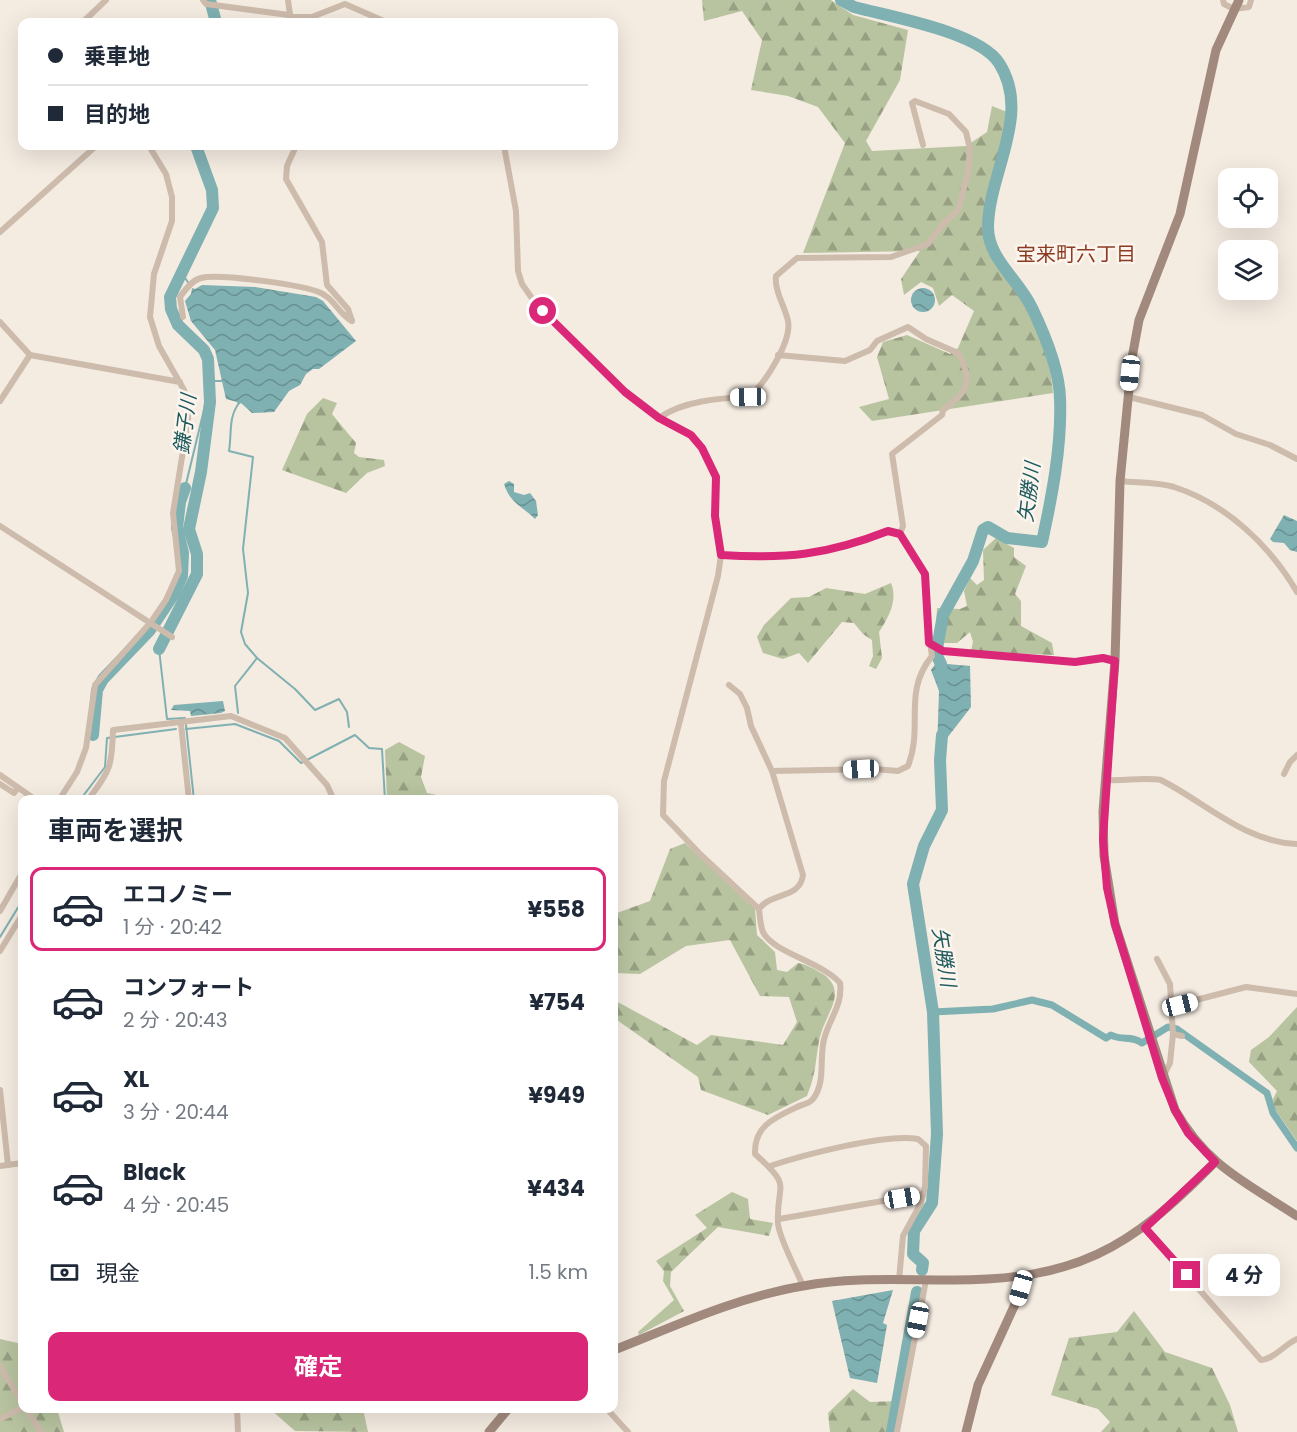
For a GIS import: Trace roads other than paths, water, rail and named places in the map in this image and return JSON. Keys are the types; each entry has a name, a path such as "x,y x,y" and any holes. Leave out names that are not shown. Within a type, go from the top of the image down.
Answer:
{"street":[{"path":"87,18 106,0"},
{"path":"204,0 206,4 290,18 312,17 345,4 378,18"},
{"path":"288,0 290,18"},
{"path":"1224,0 1224,4 1234,9 1249,7 1251,0"},
{"path":"1239,0 1216,50 1180,214 1142,309 1132,358 1120,481 1115,661 1103,829 1107,888 1115,924 1162,1078 1175,1110 1188,1133 1215,1162 1240,1181 1297,1216"},
{"path":"659,418 668,411 691,404 725,398 748,397 762,385 778,355 789,327 775,280 784,268 797,258 891,257 928,244 943,224 958,210 968,173 970,149 966,132 949,114 915,101 912,103 923,145"},
{"path":"0,232 92,150"},
{"path":"62,795 77,772 86,748 95,685 152,622 166,600 178,571 173,513 188,420 188,405 180,382 159,346 150,317 154,274 172,220 172,197 166,174 151,150"},
{"path":"183,317 180,297 197,280 207,278 256,280 321,293 352,321 348,309 327,285 322,242 286,179 287,166 294,150"},
{"path":"505,150 516,211 518,271 529,297 625,392 659,418 691,435 716,477 715,516 721,555 716,588 664,781 663,815 701,855 759,909 760,924 766,938 835,978 841,989 837,1008 824,1040 816,1093 808,1103 766,1124 757,1136 755,1154 770,1166 782,1190 779,1226 803,1286"},
{"path":"0,322 30,356 180,382"},
{"path":"778,355 845,361 870,350 877,341 908,327 926,339 958,353 969,379 966,387 956,402 945,408 942,415 892,454 903,526 900,534"},
{"path":"1,397 30,356"},
{"path":"1129,397 1202,415 1236,434 1270,445 1297,459"},
{"path":"1120,481 1174,487 1221,509 1280,562 1297,592"},
{"path":"0,526 172,637"},
{"path":"721,555 749,557 815,554 888,531 900,534 925,574 929,643 932,656 920,670 915,686 915,724 910,761 904,769 772,771"},
{"path":"929,643 943,651 1075,662 1103,658 1115,661"},
{"path":"729,685 740,694 747,708 751,726 772,771 803,875 802,882 794,891 773,897 759,909"},
{"path":"92,795 109,771 112,762 113,730 181,724 231,716 278,733 285,738 327,785 332,795"},
{"path":"181,724 188,795"},
{"path":"1284,774 1290,762 1297,756"},
{"path":"0,775 28,795"},
{"path":"1108,780 1130,782 1151,778 1161,780 1222,818 1274,843 1297,844"},
{"path":"0,784 14,793 18,788"},
{"path":"0,911 18,880"},
{"path":"0,951 18,922"},
{"path":"1157,959 1170,984 1173,1006 1170,1063 1162,1078"},
{"path":"1173,1006 1245,987 1297,994"},
{"path":"1173,1034 1182,1036"},
{"path":"0,1090 8,1165"},
{"path":"770,1166 804,1154 897,1139 918,1139 927,1151 923,1194 903,1236 899,1280"},
{"path":"618,1348 732,1304 803,1286 1024,1276 1093,1257 1145,1228 1215,1162"},
{"path":"0,1166 18,1164"},
{"path":"779,1219 923,1194"},
{"path":"1145,1228 1261,1360 1269,1359 1288,1343 1297,1340"},
{"path":"966,1432 981,1377 1017,1300 1024,1276"},
{"path":"897,1432 926,1280"},
{"path":"0,1366 18,1396"},
{"path":"0,1419 18,1411"},
{"path":"28,1413 41,1432"},
{"path":"237,1413 238,1432"},
{"path":"489,1432 505,1413"},
{"path":"611,1413 628,1432"}],"water":[{"path":"202,285 255,287 316,297 323,301 356,341 319,369 313,369 306,374 300,385 289,391 274,412 252,413 241,403 238,405 237,402 226,399 215,350 191,321 185,301 191,294 192,288 195,289"},
{"path":"923,288 931,292 935,300 931,308 923,312 915,308 911,300 915,292"},
{"path":"509,481 514,484 514,492 524,495 530,493 536,501 538,515 535,519 510,496 504,484"},
{"path":"1284,515 1297,521 1297,552 1290,550 1284,543 1273,542 1270,539"},
{"path":"936,663 970,666 971,707 937,751 939,691 931,670"},
{"path":"223,701 225,711 221,713 191,716 190,711 171,710 174,705"},
{"path":"893,1290 883,1323 887,1325 877,1383 850,1378 832,1301"}],"waterway":[{"name":"鎌子川","path":"210,0 215,18"},
{"name":"矢勝川","path":"841,0 854,7 954,34 989,52 999,63 1008,82 1011,102 1010,123 990,206 989,238 998,259 1026,298 1037,318 1050,352 1059,387 1058,452 1042,542 1007,538 988,527 983,530 973,561 943,615 936,654 941,664 942,679"},
{"name":"鎌子川","path":"159,649 197,574 197,554 189,529 201,472 210,402 208,359 204,350 178,325 171,309 170,297 213,208 212,190 197,150"},
{"path":"182,273 189,284"},
{"path":"185,488 211,381 224,381"},
{"path":"238,713 235,686 257,658 245,644 241,632 248,593 243,549 253,457 229,451 232,420 239,403"},
{"name":"鎌子川","path":"93,735 97,690 103,679 150,630 174,594 182,576 183,553 177,528 180,502 185,488"},
{"path":"159,649 167,719 185,718"},
{"path":"257,658 295,689 315,710 339,699 347,712 349,727"},
{"path":"186,729 235,724 279,741 301,763 355,735 369,748 382,749 385,795"},
{"path":"186,725 193,795"},
{"name":"鎌子川","path":"84,795 105,767 107,738 176,729"},
{"name":"矢勝川","path":"922,1270 923,1263 913,1254 914,1231 932,1203 937,1134 933,1012 913,884 924,846 942,810 940,760 942,735"},
{"path":"0,937 18,908"},
{"path":"933,1012 993,1009 1032,1000 1052,1005 1106,1038 1111,1035 1134,1039 1142,1043 1168,1027 1177,1029 1267,1093 1273,1113 1297,1148"},
{"name":"矢勝川","path":"892,1432 917,1292"}],"district":[{"name":"宝来町六丁目","path":"1076,254"}]}
